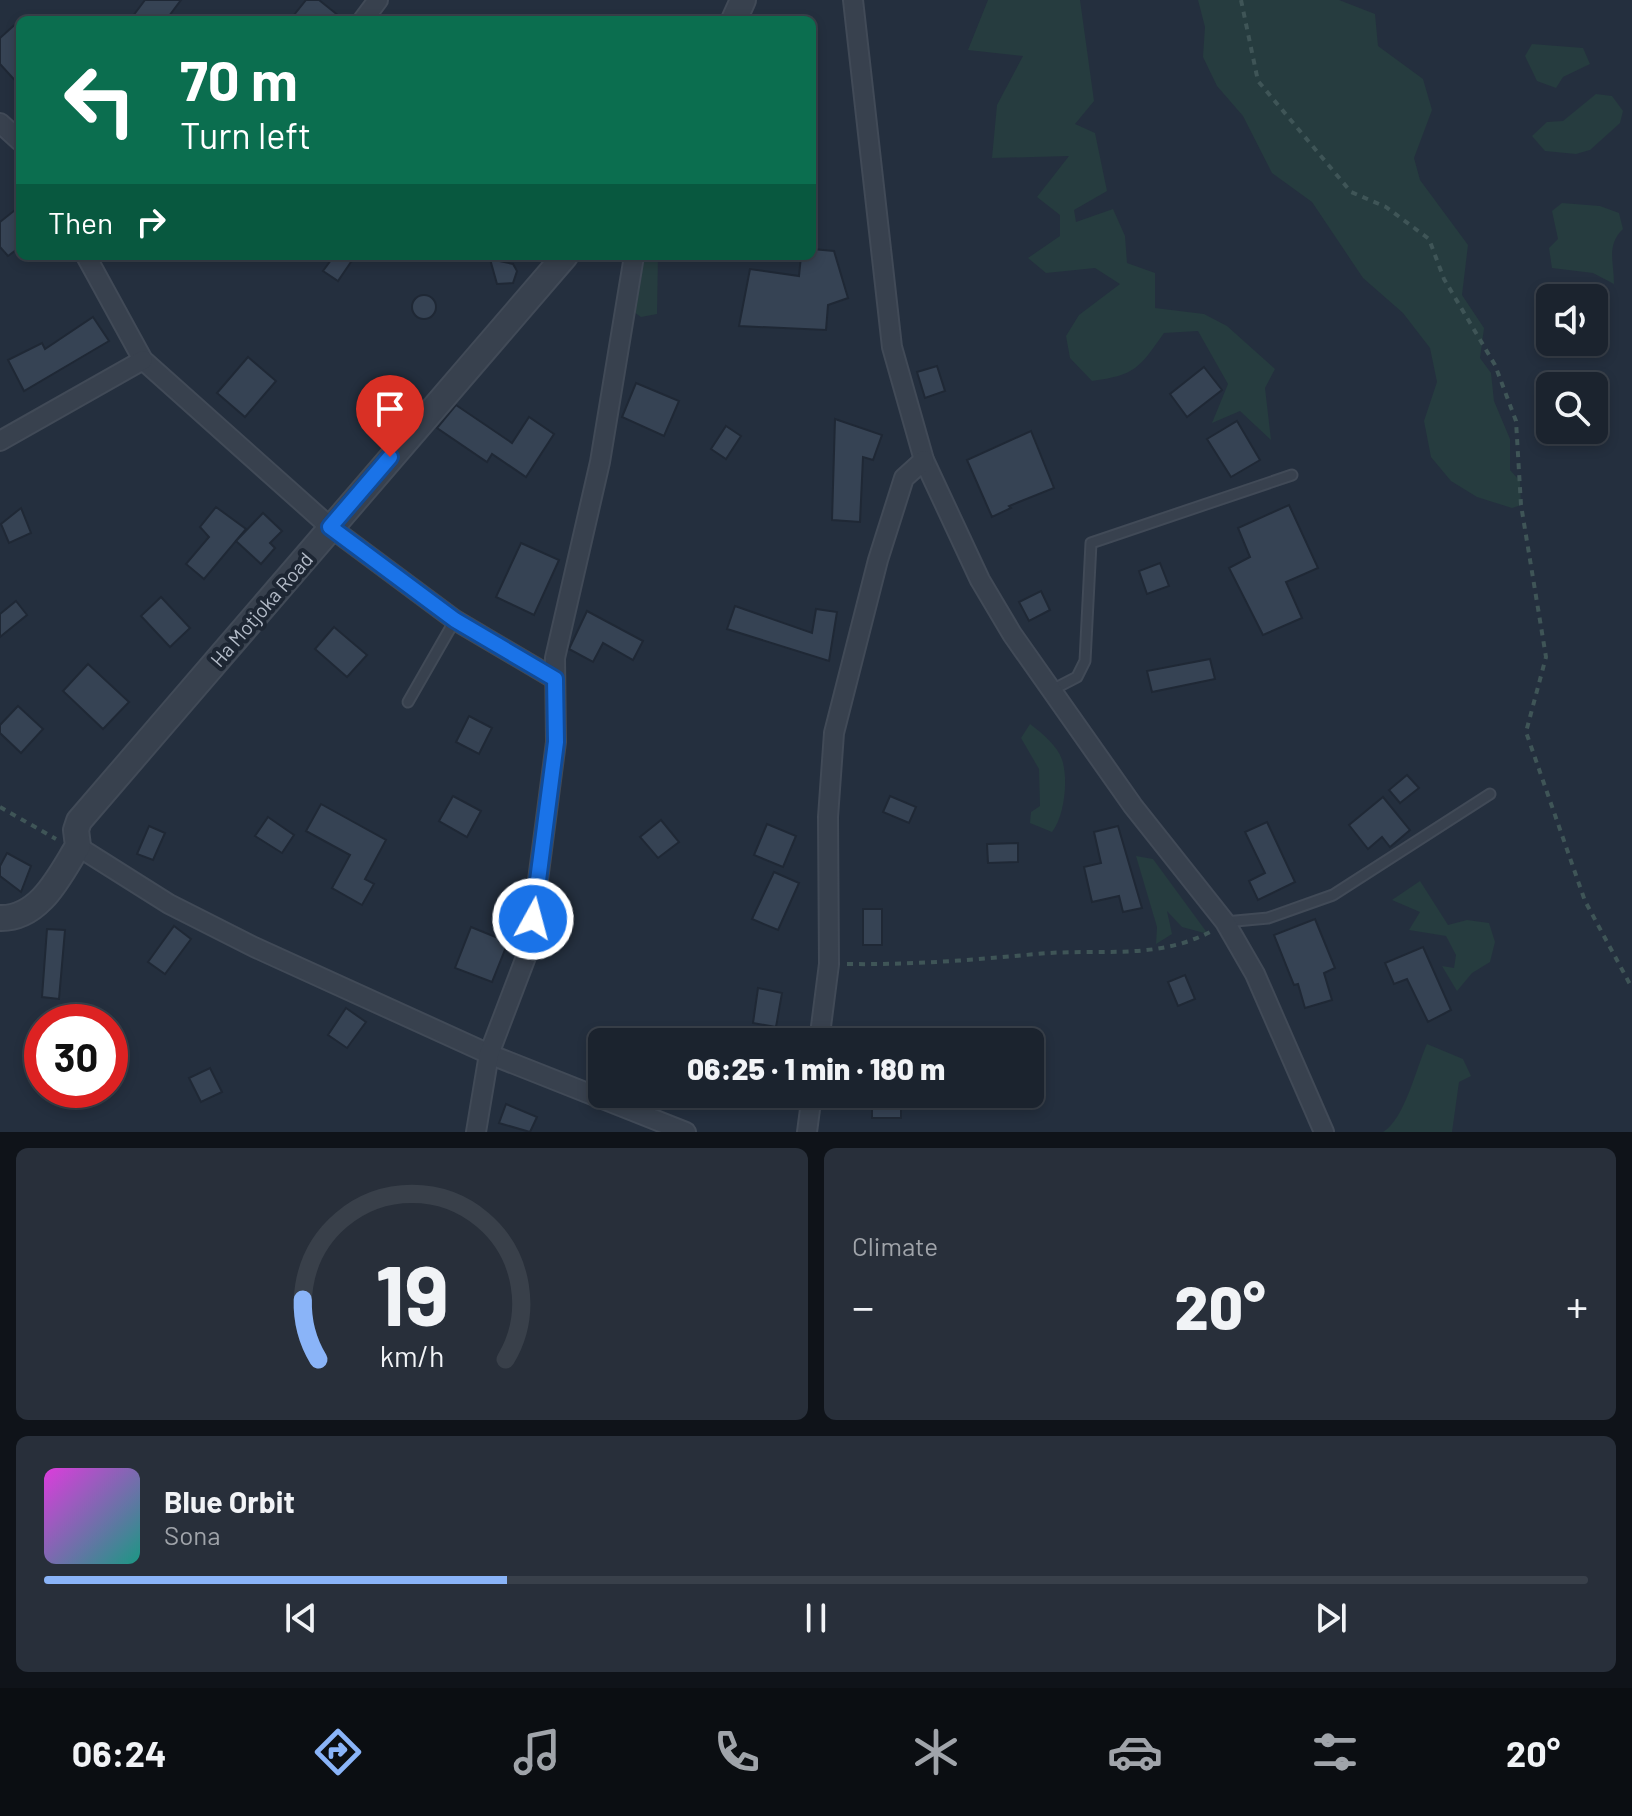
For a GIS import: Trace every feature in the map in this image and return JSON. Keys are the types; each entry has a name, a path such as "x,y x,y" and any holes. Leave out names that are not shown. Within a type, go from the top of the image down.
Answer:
{"street":[{"path":"853,0 892,347 924,460 993,603 1050,691 1133,806 1225,922 1255,974 1324,1132"},
{"path":"0,123 16,137"},
{"path":"88,260 143,360 165,375 330,527 455,620 555,679"},
{"name":"Ha Motjoka Road","path":"0,918 24,914 52,889 77,846 79,821 562,260"},
{"path":"476,1132 489,1054 529,949 556,742 555,658 600,462 633,260"},
{"path":"0,441 143,360"},
{"path":"821,1028 829,964 828,817 834,733 878,560 904,478 924,460"},
{"path":"77,846 169,904 254,947 489,1054 686,1132"},
{"path":"807,1132 810,1108"}],"lane":[{"path":"1050,691 1077,677 1085,661 1091,543 1292,475"},
{"path":"408,702 455,620"},
{"path":"1225,922 1268,918 1333,895 1490,794"}],"path":[{"path":"1241,0 1258,81 1351,192 1386,207 1429,239 1444,279 1495,365 1516,421 1521,505 1546,657 1526,732 1585,901 1632,988"},
{"path":"0,807 50,837 77,846"},
{"path":"829,964 918,965 1038,953 1160,951 1208,934 1225,922"}],"green space":[{"path":"988,0 1080,0 1094,101 1075,124 1095,133 1107,191 1074,210 1076,222 1113,209 1125,236 1127,263 1155,273 1155,308 1204,314 1227,326 1275,369 1265,388 1271,440 1240,411 1212,423 1228,384 1198,331 1164,333 1135,368 1107,379 1092,381 1070,358 1066,336 1079,315 1120,284 1095,268 1046,273 1028,258 1060,236 1060,215 1037,197 1069,156 992,158 997,105 1023,56 968,50"},
{"path":"1198,0 1339,0 1375,14 1378,46 1423,79 1432,110 1414,158 1420,180 1468,245 1462,295 1484,328 1480,358 1491,373 1494,401 1510,439 1510,470 1520,481 1521,505 1512,508 1477,497 1451,481 1431,457 1424,421 1437,382 1430,348 1403,313 1363,278 1312,202 1272,173 1243,116 1217,86 1203,57 1205,27"},
{"path":"1532,44 1583,48 1590,64 1563,77 1556,88 1537,81 1525,56"},
{"path":"1596,94 1612,96 1623,111 1620,123 1590,150 1576,154 1545,151 1532,136 1547,122 1563,121"},
{"path":"1562,203 1600,206 1619,213 1623,229 1614,241 1614,284 1593,273 1552,268 1549,248 1558,239 1552,211"},
{"path":"640,260 658,260 657,314 641,317 634,312"},
{"path":"1030,724 1054,746 1063,763 1064,799 1052,832 1030,823 1031,812 1040,806 1039,769 1021,738"},
{"path":"1136,856 1153,859 1208,934 1182,927 1167,911 1172,934 1156,944 1157,927"},
{"path":"1420,881 1448,925 1467,920 1489,923 1495,942 1490,962 1472,973 1457,991 1442,966 1454,968 1456,955 1446,936 1409,930 1420,912 1392,900"},
{"path":"1427,1044 1463,1059 1471,1076 1459,1082 1452,1132 1383,1132 1404,1105"}],"building":[{"path":"145,0 181,0 169,16 133,16"},
{"path":"306,0 319,0 339,16 293,16"},
{"path":"16,24 16,82 0,64 0,38"},
{"path":"16,209 16,250 8,256 0,247 0,222"},
{"path":"816,249 834,251 848,298 828,305 826,330 739,326 750,269 799,276 801,260 816,260"},
{"path":"331,260 352,260 338,281 323,271"},
{"path":"490,260 513,264 517,271 513,283 497,284"},
{"path":"424,295 432,299 436,307 432,315 424,319 416,315 412,307 416,299"},
{"path":"93,317 109,341 24,391 8,360 42,343 45,349"},
{"path":"248,357 276,381 245,417 217,393"},
{"path":"937,366 945,391 925,398 917,372"},
{"path":"1204,367 1222,390 1187,417 1170,394"},
{"path":"636,383 679,401 664,436 622,417"},
{"path":"456,405 512,443 529,417 554,434 526,477 492,454 487,462 437,428"},
{"path":"835,419 882,435 873,460 863,457 860,522 832,520"},
{"path":"1237,421 1260,460 1231,477 1207,439"},
{"path":"726,426 741,436 726,459 711,449"},
{"path":"1031,431 1054,488 1009,506 1011,508 992,517 967,460"},
{"path":"1289,505 1318,568 1286,582 1302,618 1263,635 1229,568 1250,557 1238,528"},
{"path":"216,507 246,529 204,579 186,564 209,537 200,527"},
{"path":"21,508 31,533 9,543 1,524"},
{"path":"263,513 282,531 270,543 275,548 261,564 236,541"},
{"path":"521,543 559,560 534,615 496,597"},
{"path":"1160,563 1169,586 1147,594 1139,571"},
{"path":"1041,591 1050,610 1029,621 1019,602"},
{"path":"161,597 190,628 170,647 141,616"},
{"path":"16,601 27,615 0,637 0,614"},
{"path":"735,606 812,633 816,609 837,612 829,661 727,629"},
{"path":"587,611 643,641 633,660 603,643 593,662 569,649"},
{"path":"334,627 367,655 347,677 315,649"},
{"path":"1210,659 1215,679 1152,692 1147,671"},
{"path":"88,664 129,702 103,729 63,691"},
{"path":"18,706 43,729 21,753 0,733 0,725"},
{"path":"469,716 492,728 479,754 456,742"},
{"path":"1407,775 1419,788 1400,803 1389,790"},
{"path":"453,796 481,811 467,837 439,821"},
{"path":"890,796 916,807 909,823 883,812"},
{"path":"1383,797 1410,830 1390,847 1382,837 1368,849 1349,825"},
{"path":"321,804 386,840 365,879 374,884 362,905 332,888 350,855 306,831"},
{"path":"268,817 294,835 282,853 255,836"},
{"path":"661,820 679,842 658,858 640,837"},
{"path":"1267,822 1295,882 1258,900 1249,881 1265,873 1245,832"},
{"path":"767,824 796,836 783,867 754,855"},
{"path":"149,826 165,833 153,860 137,854"},
{"path":"1118,826 1142,908 1123,912 1119,896 1092,902 1084,867 1101,863 1094,832"},
{"path":"1018,843 1018,862 988,863 987,844"},
{"path":"7,853 31,866 21,892 0,876 0,866"},
{"path":"774,872 799,883 778,930 752,919"},
{"path":"863,909 882,909 882,945 863,945"},
{"path":"1315,919 1335,968 1324,973 1332,1000 1305,1008 1298,984 1294,985 1274,935"},
{"path":"174,926 191,939 165,974 148,962"},
{"path":"471,927 508,942 492,982 455,968"},
{"path":"47,929 65,930 59,999 42,997"},
{"path":"1423,947 1451,1010 1428,1022 1407,979 1394,984 1385,963"},
{"path":"1185,975 1195,999 1178,1006 1168,982"},
{"path":"758,988 782,993 776,1027 753,1023"},
{"path":"346,1008 366,1022 347,1048 328,1035"},
{"path":"210,1068 222,1092 201,1102 189,1078"},
{"path":"506,1104 537,1117 530,1132 499,1123"},
{"path":"872,1108 901,1108 901,1118 872,1118"}],"route":[{"path":"390,457 330,527 455,620 555,679 556,742 533,919"}]}
